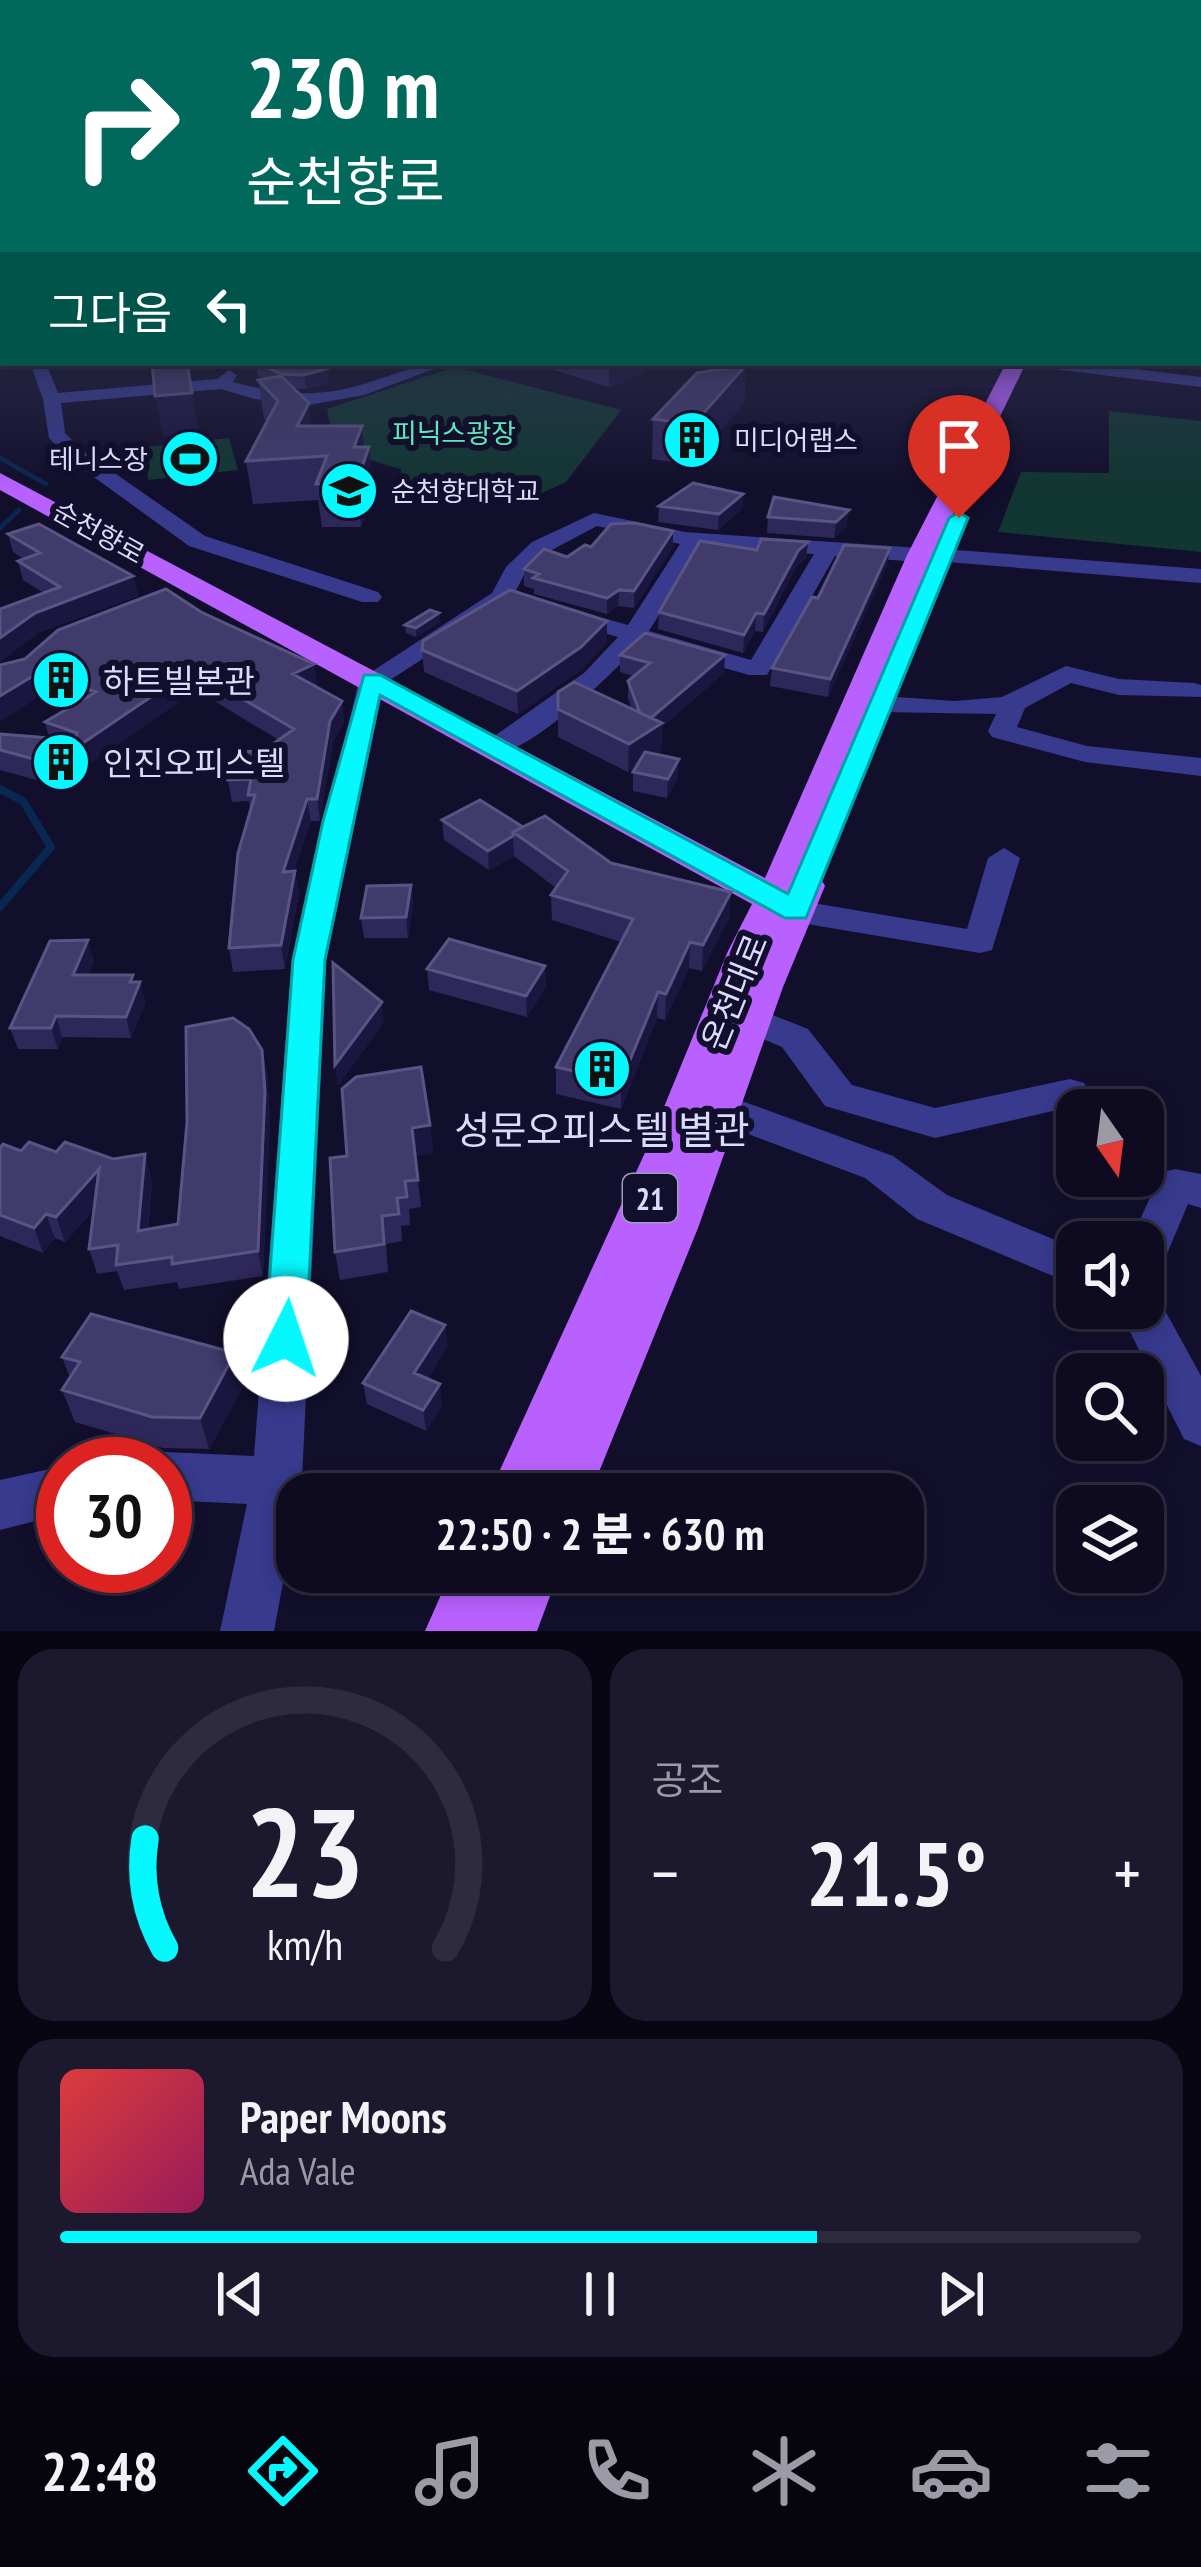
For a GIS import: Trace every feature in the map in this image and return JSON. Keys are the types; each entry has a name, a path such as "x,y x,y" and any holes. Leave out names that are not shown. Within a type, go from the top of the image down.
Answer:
{"main road":[{"name":"온천대로","path":"569,1473 673,1228 750,1018 806,836 1015,366"},
{"name":"온천대로","path":"528,1473 672,1146 748,951 784,905 882,704 931,556 1033,366"},
{"name":"순천향로","path":"0,480 784,905"},
{"path":"457,1631 474,1593"},
{"path":"505,1631 520,1593"}],"street":[{"path":"39,366 52,399 56,434 76,455 197,541 370,597"},
{"path":"52,399 225,380 266,399 323,402 433,366"},
{"path":"1070,366 1201,382"},
{"path":"524,603 514,572 540,547 595,520 694,540 1201,577"},
{"path":"496,748 593,679 634,635 694,540"},
{"path":"277,1473 309,960 372,680 524,603 758,670 828,549"},
{"name":"순천향로","path":"160,598 197,585"},
{"path":"882,704 1013,705 1048,693 1066,674 1119,687 1194,691"},
{"path":"1013,705 1002,731 1085,754 1201,767"},
{"name":"온천대로","path":"784,905 980,942 1004,858"},
{"name":"온천대로","path":"750,1018 795,1038 839,1096 935,1123 1056,1096"},
{"path":"717,1107 879,1167 932,1207 1056,1259"},
{"path":"1164,1227 1188,1188"},
{"path":"1151,1329 1201,1424"},
{"path":"192,1477 276,1481"},
{"path":"248,1631 276,1486"},
{"path":"0,1505 36,1496"}],"green space":[{"name":"피닉스광장","path":"455,367 621,410 566,482 542,493 486,487 456,506 428,503 398,491 401,469 364,457 343,443 327,409"},
{"path":"1109,411 1201,421 1201,552 998,532 1021,472 1109,473"},
{"name":"테니스장","path":"229,438 238,470 148,480 145,447"}],"building":[{"path":"152,366 188,366 192,393 155,396"},
{"path":"264,366 326,369 304,375 281,374"},
{"path":"745,366 694,424 653,419 697,373"},
{"path":"281,376 309,403 297,426 362,426 354,447 369,447 356,484 316,484 327,456 246,461 278,401 258,380"},
{"path":"693,483 743,494 719,514 659,506"},
{"path":"774,497 849,510 836,522 768,517"},
{"path":"39,524 133,576 35,613 0,638 0,609 60,587 18,561 40,553 8,534"},
{"path":"611,524 673,531 634,591 619,590 607,598 533,578 539,574 524,569 544,549 567,557 585,545 591,547"},
{"path":"761,539 808,542 798,551 764,614 756,613 744,635 659,612 700,541 757,550"},
{"path":"844,545 890,548 830,679 772,668 812,597 818,598"},
{"path":"166,589 201,612 314,664 293,674 342,701 330,721 317,799 307,799 283,872 295,871 281,945 229,948 238,853 255,795 248,795 251,779 228,780 235,752 263,751 294,729 192,669 52,764 0,750 0,734 75,740 77,733 45,722 96,692 38,673 0,696 0,665 25,659 58,630"},
{"path":"510,590 607,621 581,647 517,691 422,650 423,641"},
{"path":"430,610 439,613 416,628 405,625"},
{"path":"645,633 725,655 651,718 640,713 628,681 650,663 620,655"},
{"path":"574,682 662,723 629,744 558,709 558,692"},
{"path":"645,752 679,759 668,779 633,772"},
{"path":"480,800 523,827 488,851 442,820"},
{"path":"545,816 611,863 731,892 703,945 690,942 666,994 658,992 621,1082 556,1067 633,919 551,895 568,871 513,832"},
{"path":"411,885 406,917 361,918 367,886"},
{"path":"449,939 545,966 526,996 427,969"},
{"path":"88,940 73,975 133,975 130,982 140,982 126,1017 56,1016 51,1028 10,1028 50,941"},
{"path":"333,963 382,1002 335,1065"},
{"path":"233,1018 249,1029 262,1050 265,1092 258,1251 172,1264 172,1257 116,1265 118,1245 89,1249 99,1169 56,1217 46,1214 34,1228 0,1215 3,1144 21,1151 29,1142 56,1152 65,1142 113,1159 145,1154 138,1231 178,1224 187,1122 186,1027"},
{"path":"421,1067 430,1125 412,1128 418,1180 405,1181 407,1197 397,1198 399,1214 382,1216 384,1244 335,1252 330,1158 347,1156 342,1089 356,1077"},
{"path":"411,1311 445,1325 414,1373 440,1384 423,1410 363,1383"},
{"path":"91,1314 235,1353 200,1418 152,1417 62,1390 80,1362 62,1357"}],"waterway":[{"path":"0,458 46,484"},
{"path":"0,528 19,510"},
{"path":"0,789 23,801 51,847 0,907"}],"place":[{"name":"미디어랩스","path":"692,440"},
{"name":"테니스장","path":"190,459"},
{"name":"순천향대학교","path":"349,491"},
{"name":"하트빌본관","path":"61,680"},
{"name":"인진오피스텔","path":"61,762"},
{"name":"성문오피스텔 별관","path":"602,1069"}],"route":[{"path":"286,1339 309,960 372,680 795,911 959,518"}]}
